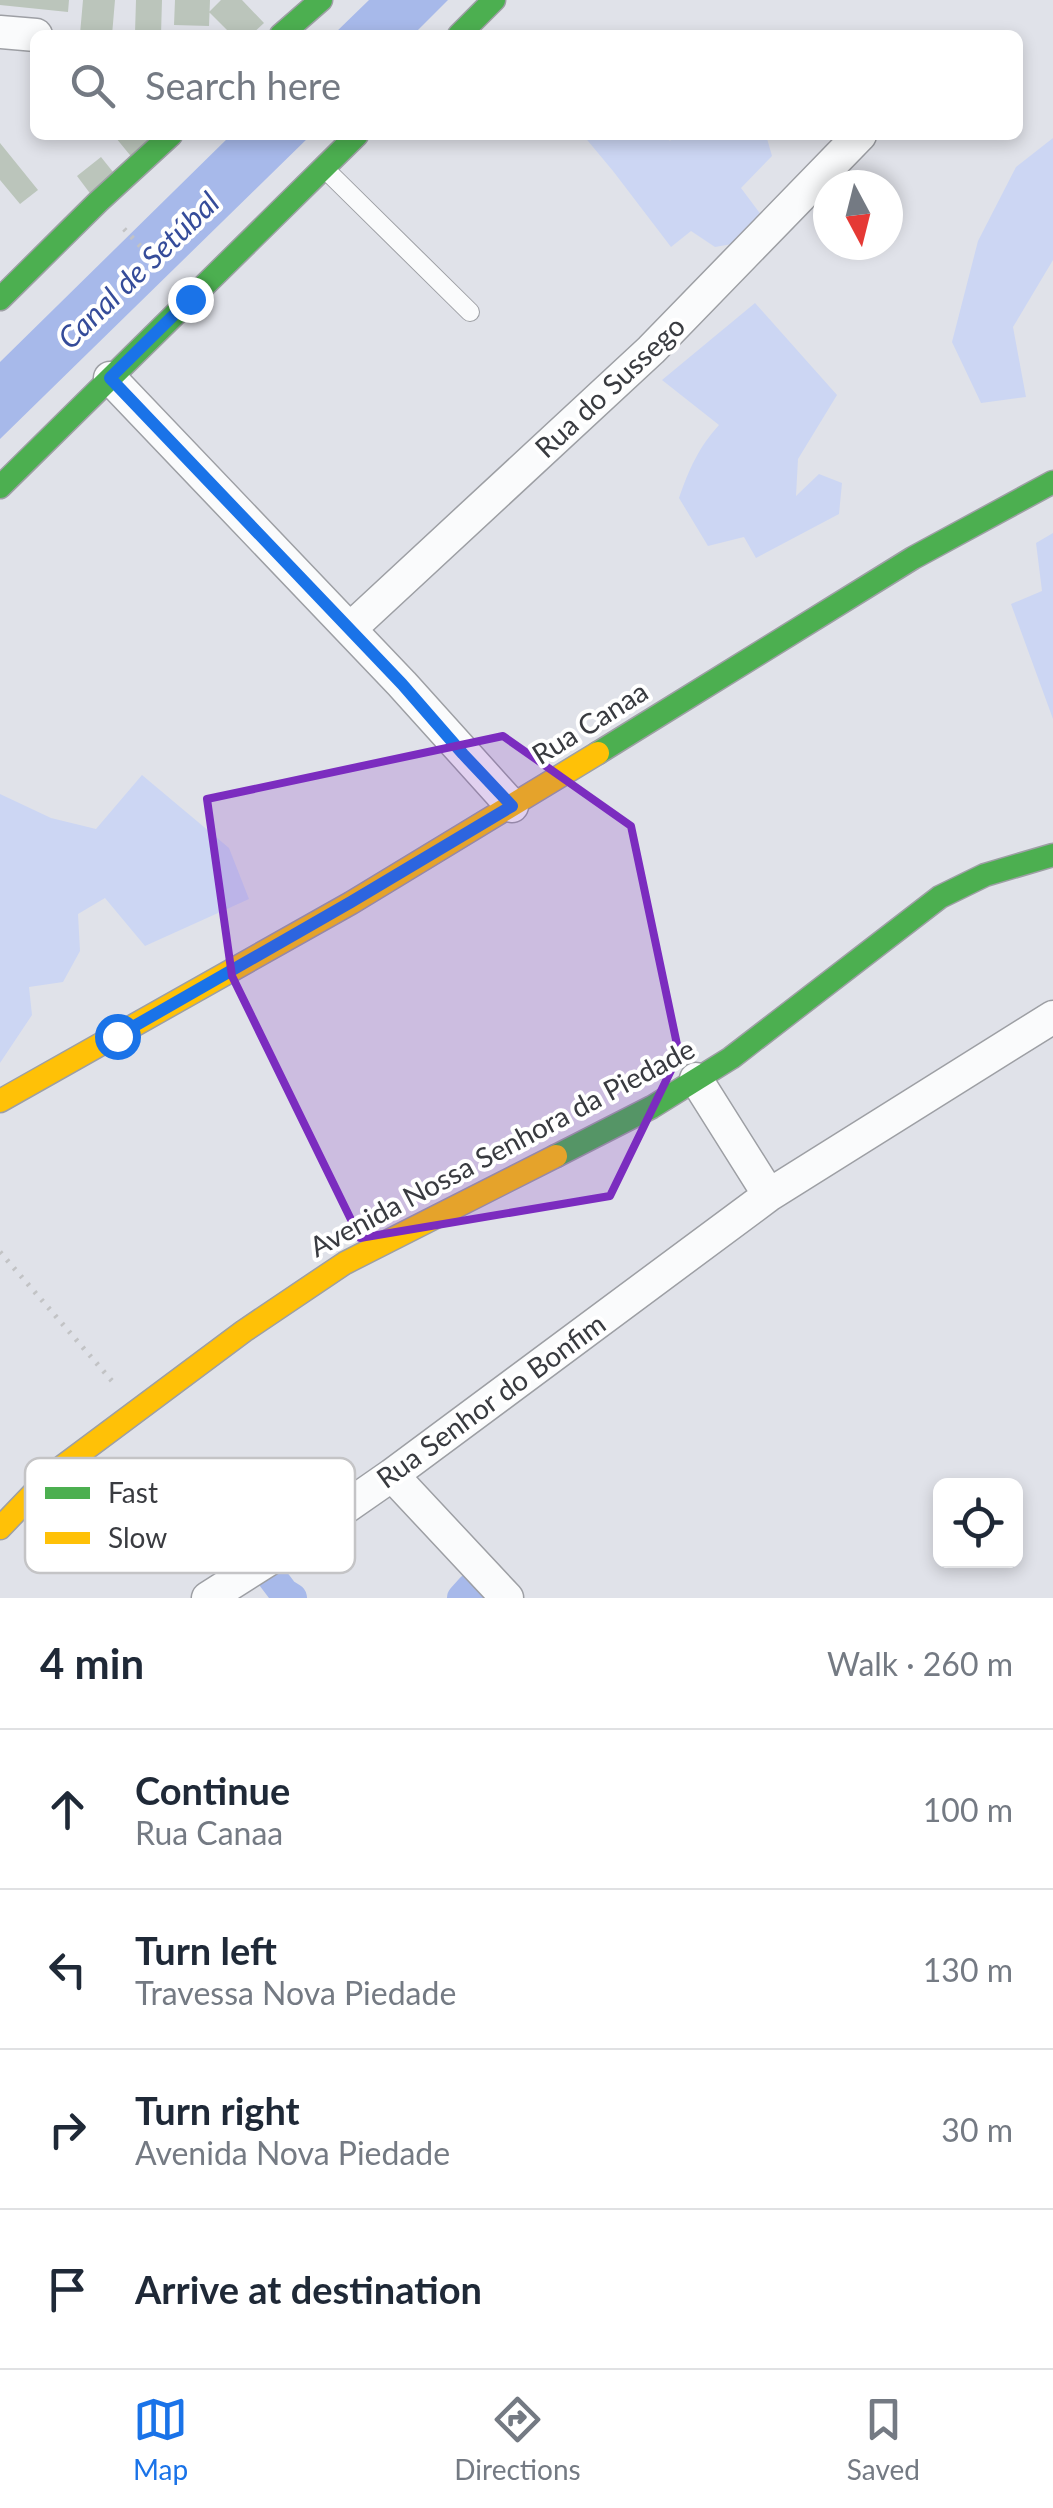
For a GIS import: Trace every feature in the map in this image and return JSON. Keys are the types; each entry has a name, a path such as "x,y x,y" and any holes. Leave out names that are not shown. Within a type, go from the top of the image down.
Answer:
{"street":[{"path":"288,30 321,0"},
{"path":"464,30 494,0"},
{"path":"0,32 30,34"},
{"path":"3,291 166,140"},
{"path":"0,487 352,140"},
{"name":"Rua do Sussego","path":"350,630 651,350 855,140"},
{"path":"110,378 512,806"},
{"name":"Rua Canaa","path":"0,1100 351,902 913,558 1053,482"},
{"name":"Avenida Nossa Senhora da Piedade","path":"74,1458 244,1331 345,1263 622,1123 731,1058 940,897 985,875 1053,855"},
{"name":"Rua Senhor do Bonfim","path":"355,1500 769,1196 1053,1017"},
{"path":"696,1079 769,1196"},
{"path":"392,1474 507,1598"},
{"name":"Avenida Nossa Senhora da Piedade","path":"0,1528 25,1503"},
{"name":"Rua Senhor do Bonfim","path":"208,1598 246,1573"}],"lane":[{"path":"324,168 470,312"}],"path":[{"path":"124,230 165,272"},
{"path":"0,1252 136,1409"}],"highlighted area":[{"path":"503,736 631,826 679,1054 610,1196 360,1238 232,976 207,799"}],"shaded area":[{"path":"1053,138 1053,260 1013,327 1026,397 981,403 952,342 978,241 1016,167"},
{"path":"587,140 767,140 772,156 741,188 765,220 732,244 715,247 691,231 671,247"},
{"path":"755,303 837,395 798,459 796,496 819,474 842,483 839,514 756,558 744,537 708,546 679,498 695,459 719,425 662,380"},
{"path":"1053,533 1053,719 1011,604 1042,591 1036,543"},
{"path":"142,775 229,848 249,899 145,946 105,898 78,914 80,951 63,982 29,987 32,1015 0,1063 0,794 51,818 96,829"}],"water":[{"path":"369,0 448,0 418,30 338,30"},
{"name":"Canal de Setúbal","path":"226,140 306,140 0,439 0,362"}],"building":[{"path":"0,0 69,0 68,12 0,5"},
{"path":"83,0 115,0 112,30 80,30"},
{"path":"136,0 162,0 161,30 135,30"},
{"path":"175,0 210,0 209,26 174,25"},
{"path":"221,0 242,0 264,23 256,30 227,30 209,12"},
{"path":"118,140 158,140 134,160"},
{"path":"0,143 38,190 20,204 0,180"},
{"path":"101,157 117,177 92,196 77,176"}],"waterway":[{"path":"269,1573 292,1598"},
{"path":"462,1598 471,1588 490,1585 502,1598"}],"traffic: fast":[{"path":"287,30 321,0"},
{"path":"464,30 494,0"},
{"path":"0,299 166,140"},
{"path":"0,487 352,140"},
{"path":"598,753 913,558 1053,482"},
{"path":"556,1156 652,1107 731,1058 940,897 985,875 1053,855"}],"traffic: slow":[{"path":"0,1101 351,903 598,753"},
{"path":"74,1458 244,1331 345,1263 556,1156"},
{"path":"0,1528 25,1502"}],"route":[{"path":"117,1036 512,806 402,684 110,378 190,299"}]}
